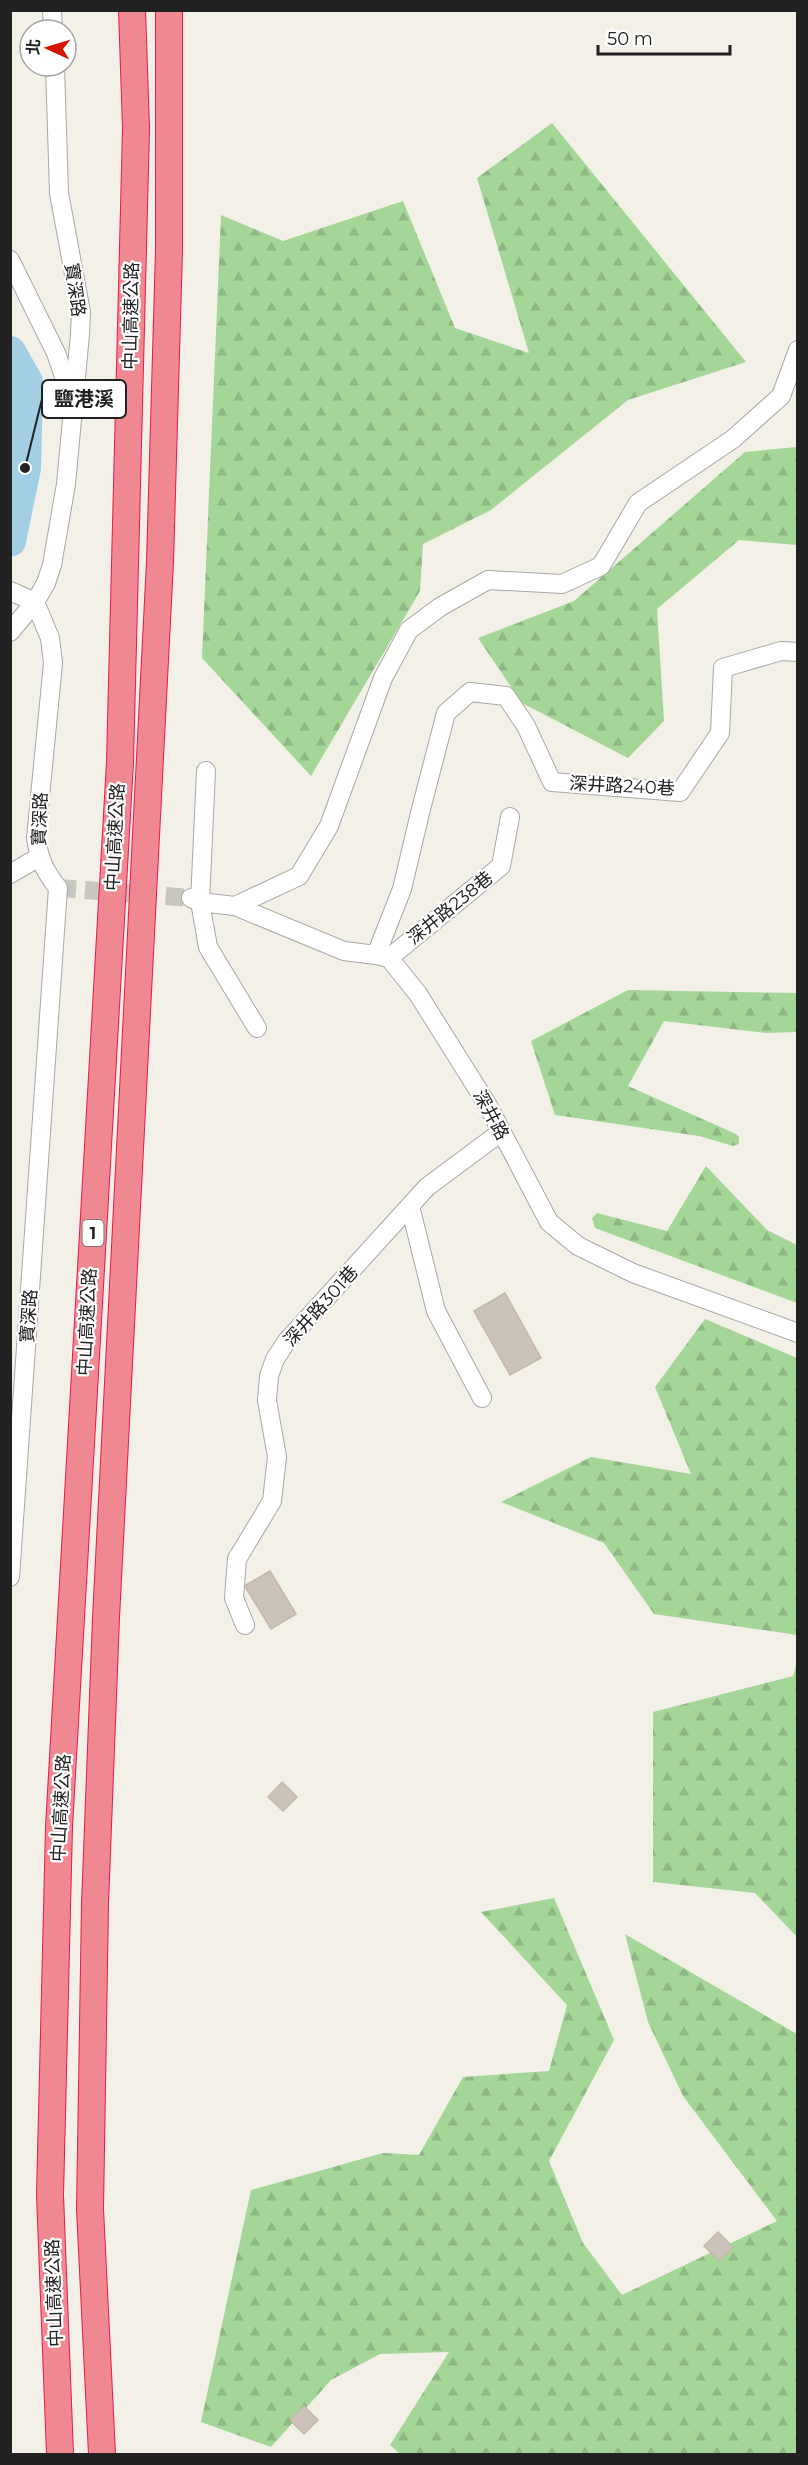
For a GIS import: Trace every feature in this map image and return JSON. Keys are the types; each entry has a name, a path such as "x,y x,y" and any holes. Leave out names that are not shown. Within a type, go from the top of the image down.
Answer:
{"highway":[{"name":"中山高速公路","path":"60,2454 51,2194 59,1827 120,762 136,128 132,10"},
{"name":"中山高速公路","path":"102,2454 90,2209 95,1905 106,1618 160,562 169,250 169,10"}],"street":[{"name":"寶深路","path":"10,1577 58,888 48,876 39,857 36,838 52,652 47,629 35,602 46,583 52,565 66,484 81,312 59,194 55,78"},
{"path":"10,260 56,353 73,404"},
{"path":"235,906 299,876 329,826 382,678 409,630 440,607 488,580 562,584 600,566 638,503 733,439 781,396 798,350"},
{"path":"10,591 35,602 10,632"},
{"name":"深井路240巷","path":"383,956 446,714 470,692 506,696 526,726 552,782 680,792 720,733 723,668 781,651 798,652"},
{"path":"206,771 196,900 208,947 257,1028"},
{"name":"深井路238巷","path":"383,956 501,866 510,817"},
{"path":"10,874 39,857"},
{"path":"196,900 235,906 344,951 383,956"},
{"name":"深井路","path":"383,956 418,994 487,1104 549,1222 578,1246 633,1273 798,1333"},
{"name":"深井路301巷","path":"245,1625 234,1598 237,1559 272,1501 278,1457 267,1400 269,1376 275,1359 286,1341 427,1187 501,1132"},
{"path":"410,1206 436,1311 482,1398"}],"green space":[{"path":"552,123 746,362 628,400 491,510 423,544 420,591 311,776 202,658 221,215 283,241 403,201 455,328 529,353 477,178"},
{"path":"797,447 797,545 739,540 657,609 664,721 628,758 522,703 478,638 574,601 745,452"},
{"path":"628,990 797,993 797,1032 767,1033 664,1021 628,1086 736,1134 739,1137 739,1144 733,1146 699,1136 555,1115 531,1041"},
{"path":"706,1166 767,1230 797,1245 797,1303 595,1228 592,1218 597,1213 667,1231"},
{"path":"705,1319 797,1358 797,1635 654,1614 604,1543 501,1502 591,1457 691,1474 655,1387"},
{"path":"797,1662 797,1937 755,1893 653,1882 653,1712 793,1676"},
{"path":"554,1898 614,2040 549,2161 583,2243 622,2295 777,2221 683,2096 648,2022 625,1934 797,2034 797,2454 400,2454 390,2445 449,2352 380,2354 331,2380 271,2447 201,2422 251,2190 383,2153 419,2155 463,2077 549,2071 567,2005 481,1912"}],"building":[{"path":"505,1293 541,1358 510,1375 474,1311"},
{"path":"270,1571 296,1614 271,1629 246,1588 246,1585"},
{"path":"282,1782 297,1797 283,1811 268,1797"},
{"path":"718,2232 733,2247 719,2261 704,2246"},
{"path":"304,2406 318,2420 304,2434 290,2420"}],"waterway":[{"path":"10,352 27,382 25,468 10,541"}],"tunnel":[{"path":"58,888 191,898"}],"place":[{"name":"鹽港溪","path":"25,468"}]}
